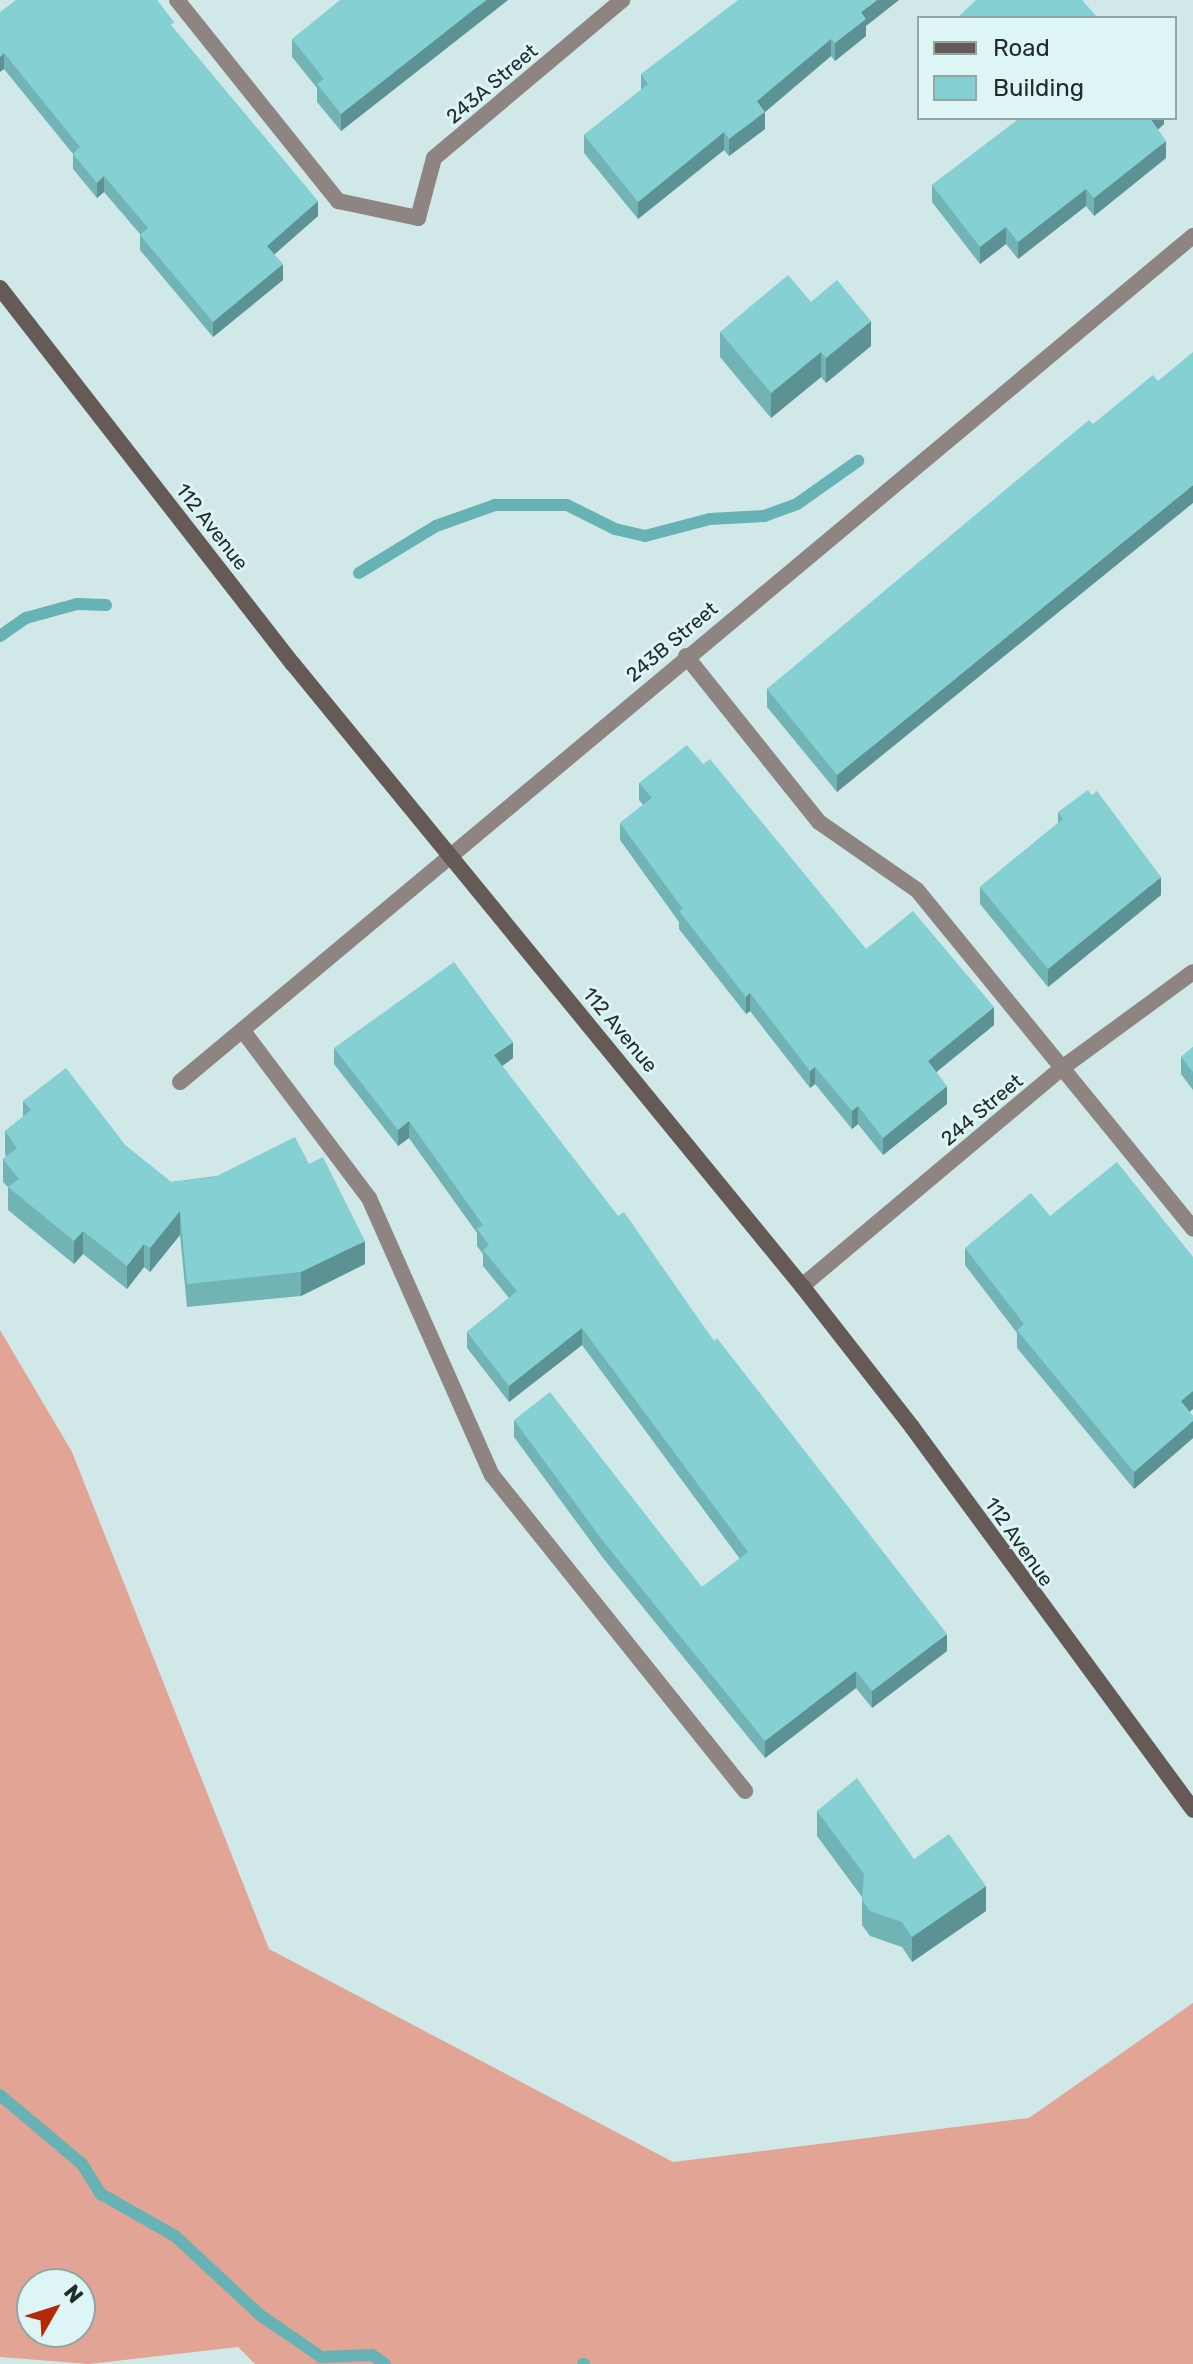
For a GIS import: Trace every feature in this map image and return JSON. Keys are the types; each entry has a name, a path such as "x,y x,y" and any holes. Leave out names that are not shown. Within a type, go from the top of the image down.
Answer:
{"main road":[{"name":"112 Avenue","path":"0,288 447,855 802,1286 1193,1810"}],"street":[{"name":"243A Street","path":"177,0 338,201 418,218 434,158 622,0"},
{"name":"243B Street","path":"180,1082 447,855 1193,236"},
{"path":"686,656 819,822 917,890 1193,1229"},
{"name":"244 Street","path":"802,1286 1062,1068 1193,972"},
{"path":"243,1031 369,1198 492,1475 745,1791"}],"shaded area":[{"path":"0,1330 72,1452 269,1949 673,2162 1029,2118 1193,2003 1193,2364 255,2364 238,2347 89,2364 0,2357"}],"building":[{"path":"16,0 157,0 174,22 171,25 318,201 267,246 283,264 213,322 140,235 148,228 104,176 97,183 73,154 80,147 4,53 0,57 0,12"},
{"path":"340,0 486,0 341,114 317,84 324,79 292,39"},
{"path":"738,0 877,0 861,12 866,19 835,43 831,39 757,101 765,112 729,139 724,132 638,202 584,135 648,84 641,74"},
{"path":"976,0 1082,0 1096,16 959,16"},
{"path":"1017,120 1151,120 1166,141 1094,198 1086,189 1018,242 1006,227 980,247 932,185"},
{"path":"788,275 811,302 837,280 871,321 826,358 821,352 771,393 720,332"},
{"path":"1193,352 1193,485 837,775 767,689 1089,420 1093,424 1153,375 1158,381"},
{"path":"687,745 703,764 710,759 866,949 913,911 994,1007 928,1061 947,1086 883,1138 858,1106 852,1111 815,1067 810,1071 750,993 746,997 679,911 683,909 620,823 652,798 639,783"},
{"path":"1088,790 1092,795 1097,791 1161,877 1048,969 980,887 1063,819 1058,812"},
{"path":"454,962 513,1042 494,1055 618,1216 624,1212 714,1341 717,1338 947,1634 872,1691 856,1671 765,1741 603,1541 514,1420 550,1392 702,1587 748,1552 582,1328 509,1386 467,1332 517,1291 483,1250 489,1245 477,1229 483,1225 409,1121 398,1130 334,1048"},
{"path":"1193,1047 1193,1072 1181,1057"},
{"path":"66,1068 126,1146 171,1182 215,1177 295,1137 309,1164 323,1157 365,1241 301,1272 187,1284 180,1211 150,1248 144,1244 127,1266 83,1231 74,1241 8,1187 19,1179 3,1159 17,1148 5,1131 31,1110 23,1101"},
{"path":"1117,1162 1193,1257 1193,1391 1181,1401 1193,1416 1193,1421 1134,1472 1017,1330 1024,1324 965,1248 1031,1193 1050,1216"},
{"path":"857,1778 914,1859 949,1834 986,1886 912,1937 902,1922 870,1911 862,1900 864,1874 817,1811"}],"waterway":[{"path":"359,573 436,526 495,505 567,505 615,529 645,536 710,519 764,516 797,504 858,461"},
{"path":"0,636 26,618 77,604 106,605"},
{"path":"0,2095 82,2164 101,2194 175,2236 260,2315 321,2357 372,2355 385,2364"}]}
